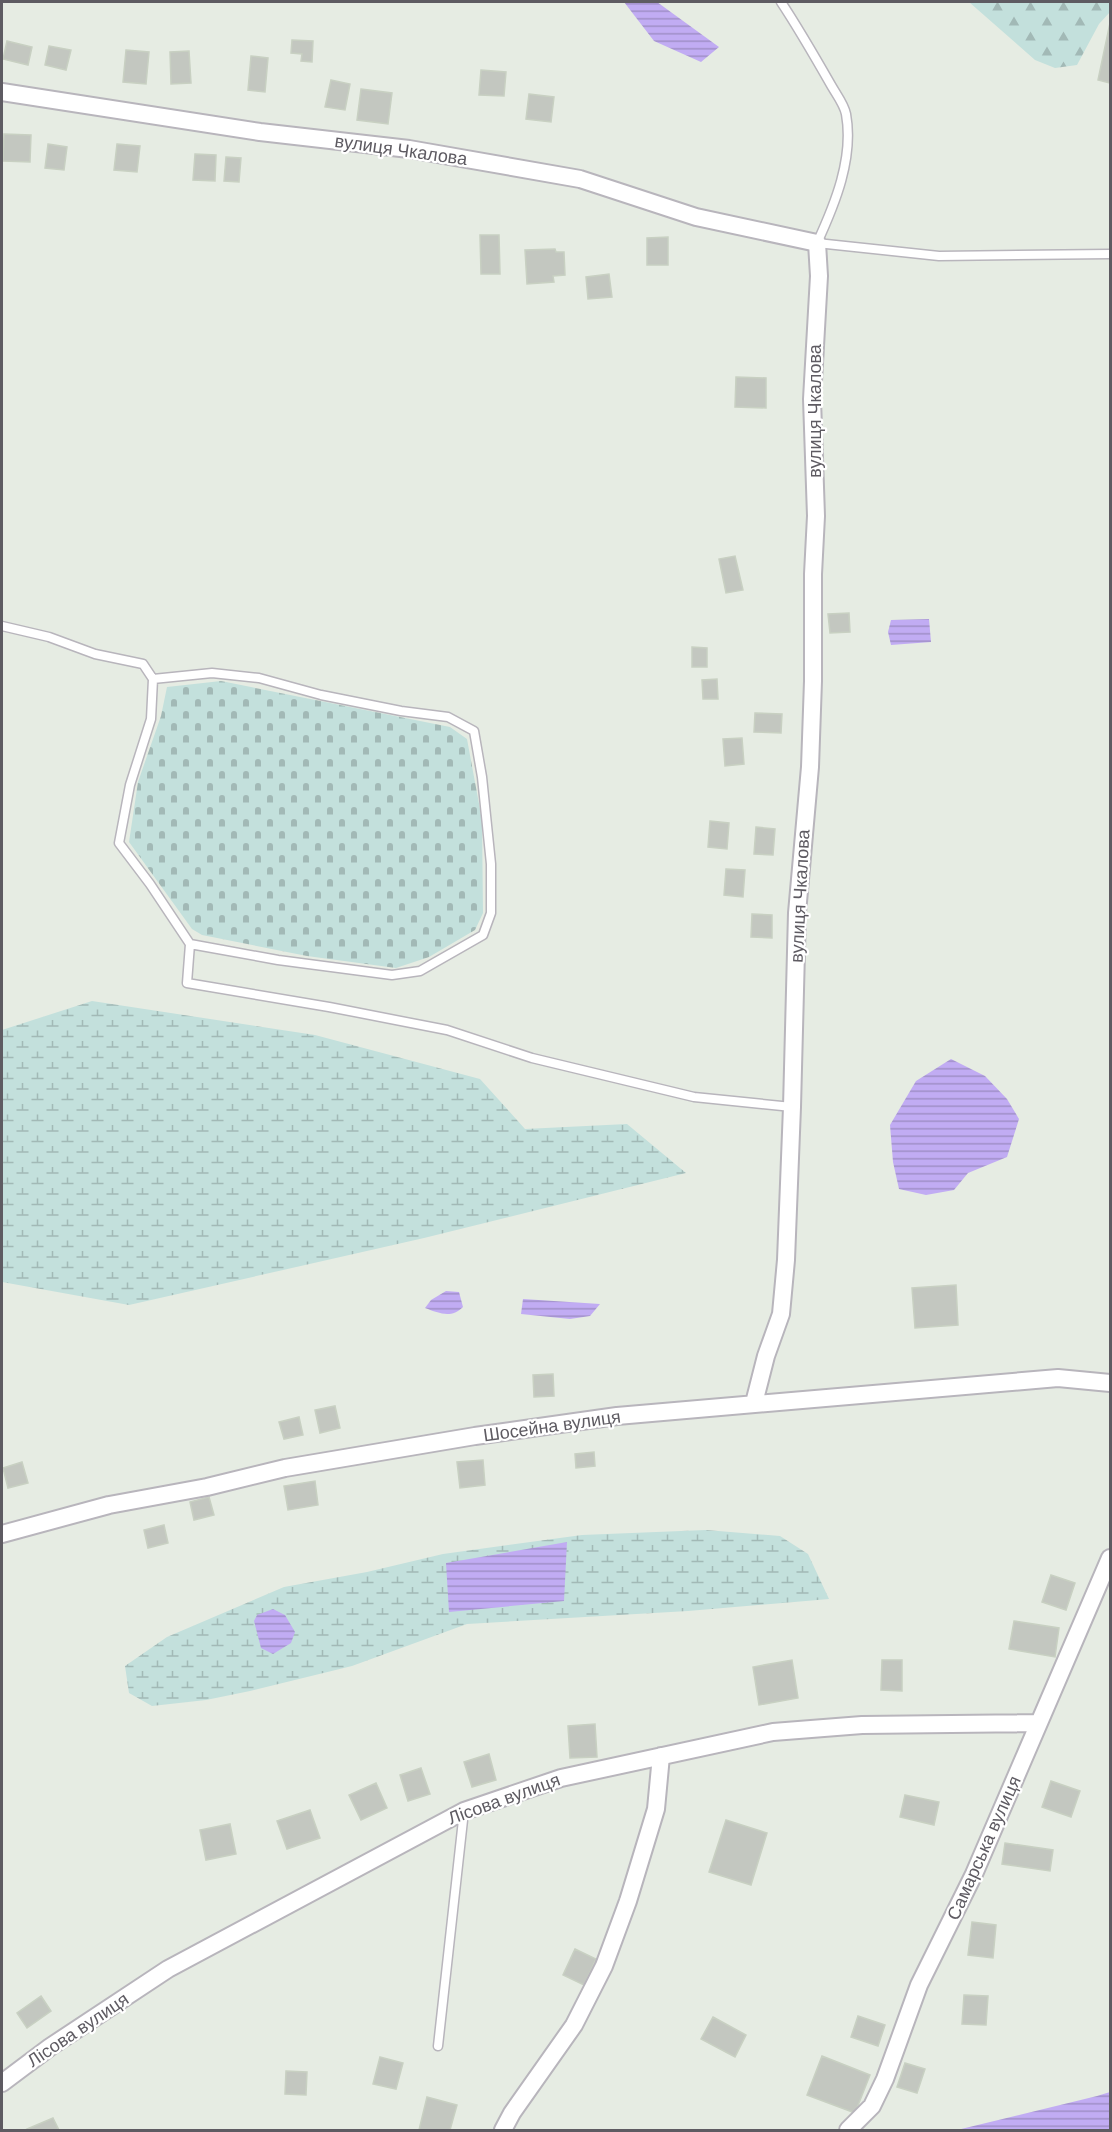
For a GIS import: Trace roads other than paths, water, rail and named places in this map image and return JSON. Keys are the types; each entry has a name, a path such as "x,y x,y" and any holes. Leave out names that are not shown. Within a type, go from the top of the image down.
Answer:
{"street":[{"name":"вулиця Чкалова","path":"2,92 260,132 409,149 580,179 696,217 817,243 819,276 812,399 816,516 813,574 813,681 810,767 797,913 786,1260 781,1314 766,1356 754,1403"},
{"name":"Шосейна вулиця","path":"2,1534 109,1505 207,1487 285,1468 475,1436 617,1416 1058,1378 1110,1383"},
{"name":"Самарська вулиця","path":"848,2130 872,2106 885,2079 919,1985 974,1874 1110,1558"},
{"name":"Лісова вулиця","path":"2,2083 50,2047 168,1969 464,1811 561,1778 773,1732 862,1725 1038,1723"},
{"path":"503,2130 512,2113 574,2025 603,1966 628,1901 656,1809 661,1756"}],"lane":[{"path":"781,2 808,44 845,112 848,137 846,161 830,216 817,243 939,256 1110,254"},
{"path":"2,626 49,637 96,654 144,664 153,679 151,719 130,785 119,843 190,944 187,983 447,1030 532,1058 694,1097 792,1107"},
{"path":"153,679 212,673 259,678 332,697 401,711 447,717 474,731 482,777 491,864 491,913 483,935 420,971 392,975 278,960 190,944"},
{"path":"438,2046 464,1811"}]}
